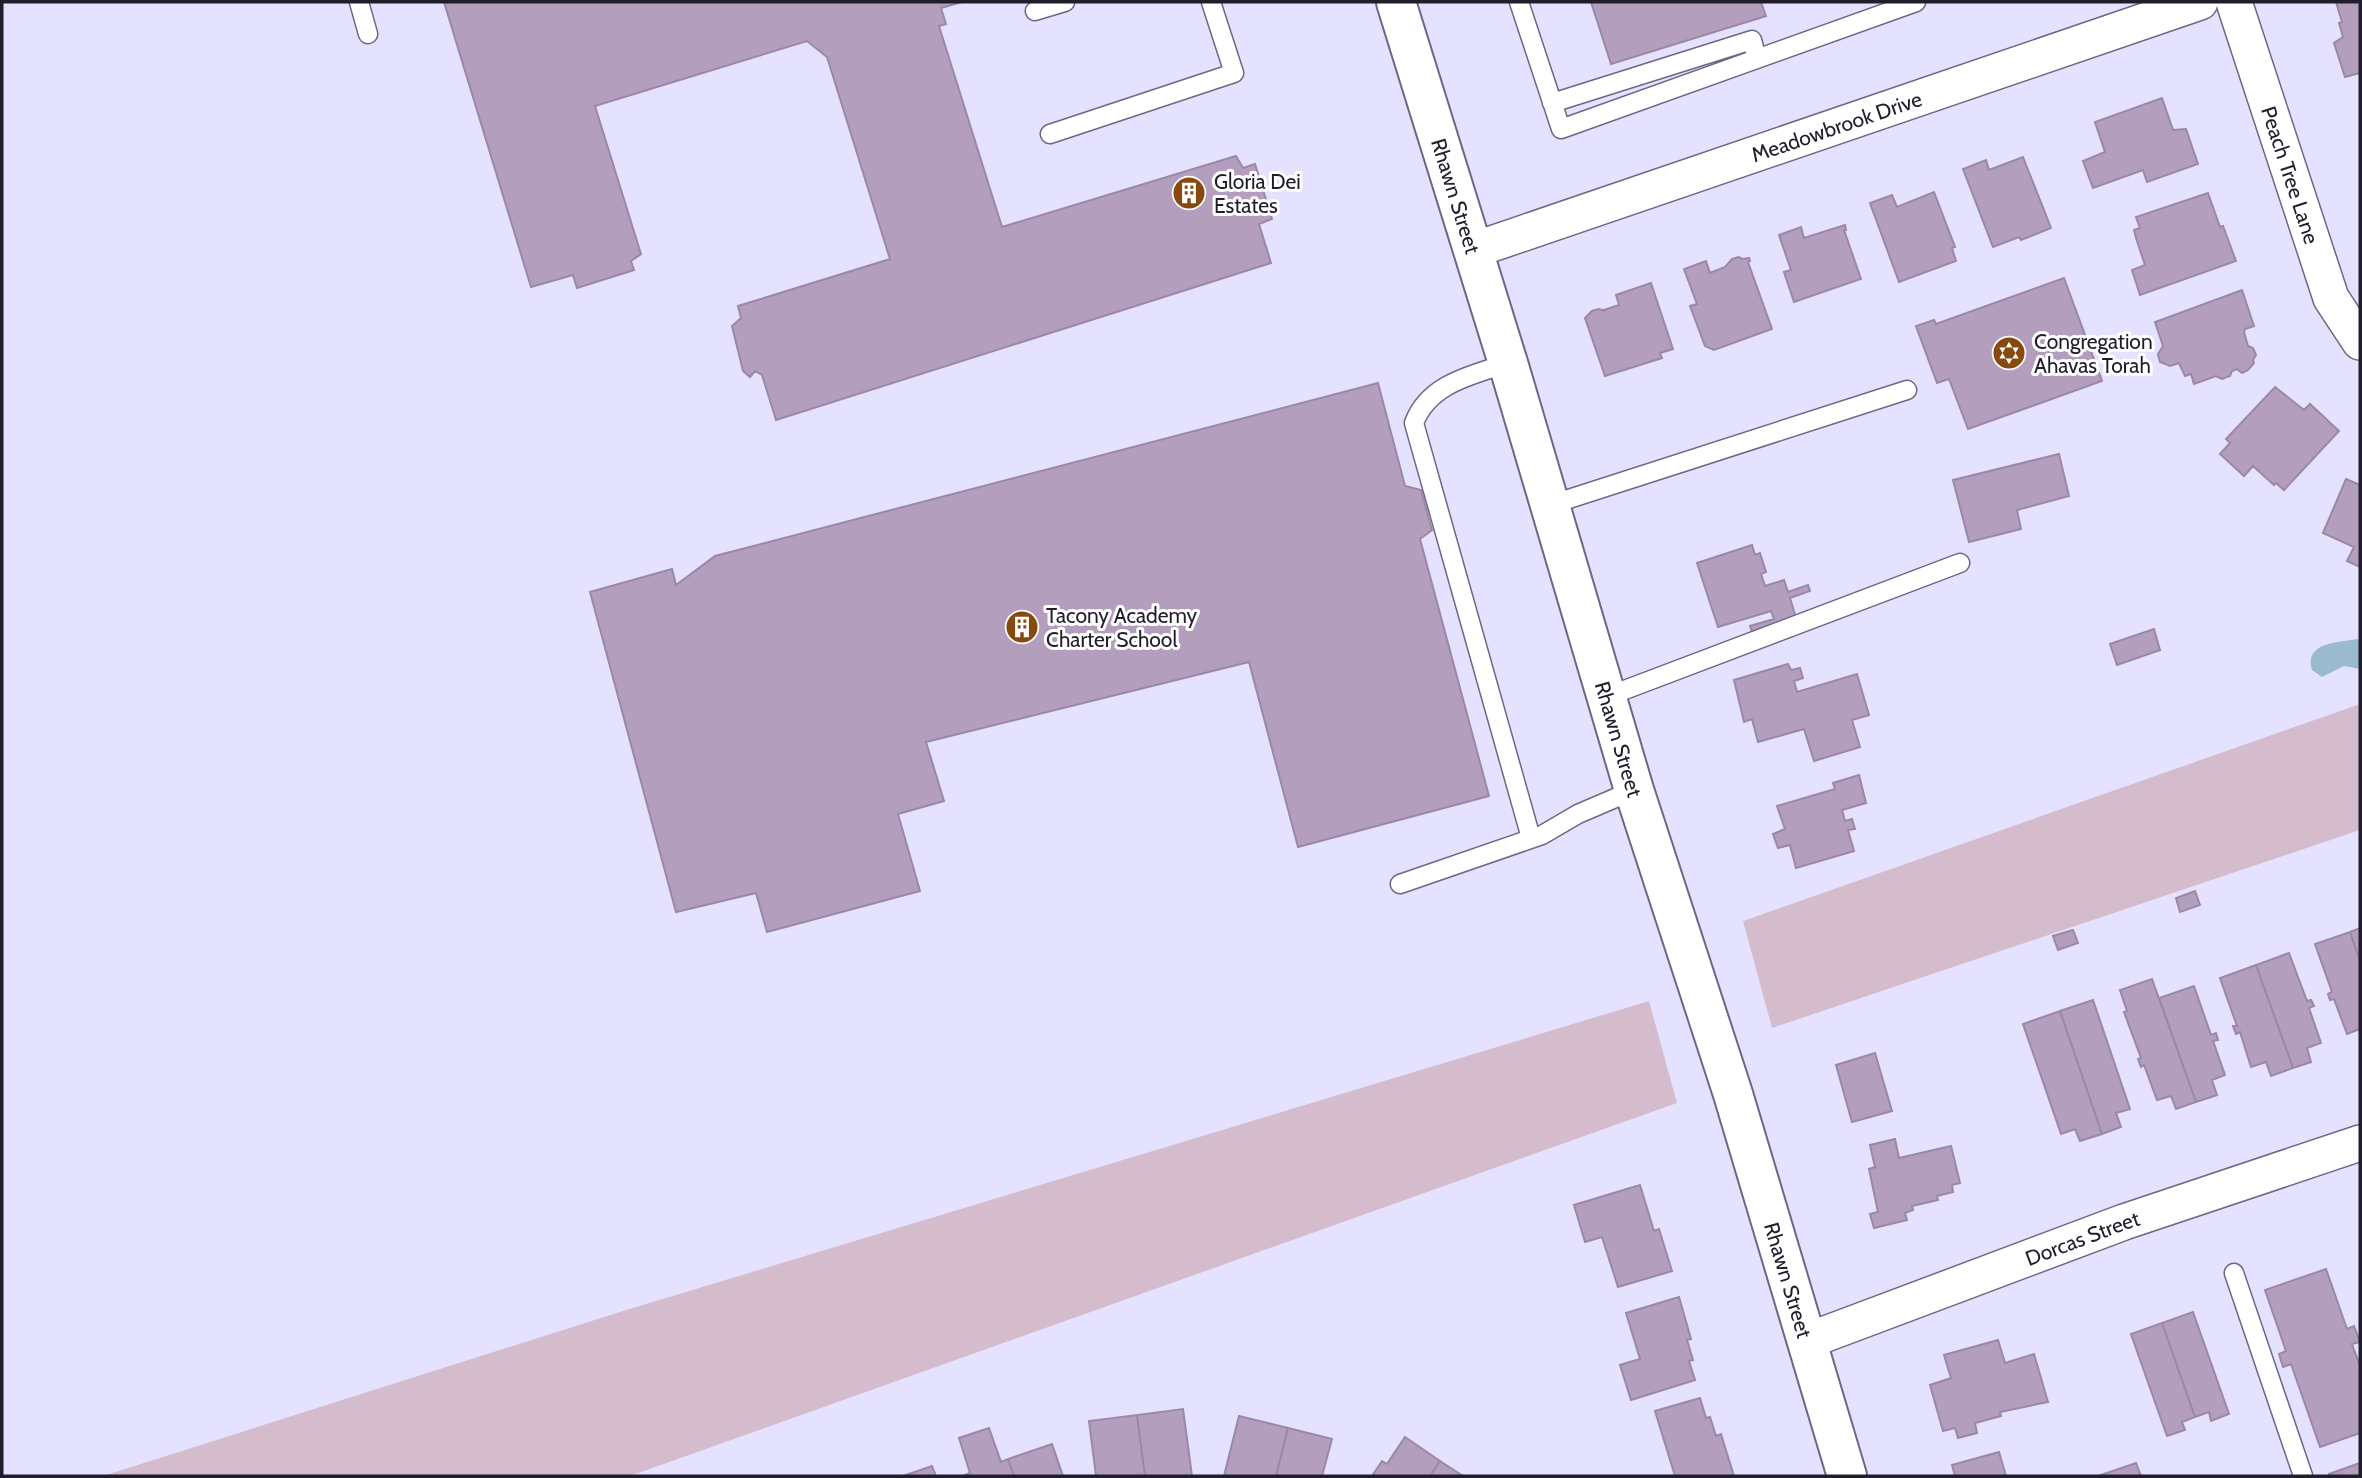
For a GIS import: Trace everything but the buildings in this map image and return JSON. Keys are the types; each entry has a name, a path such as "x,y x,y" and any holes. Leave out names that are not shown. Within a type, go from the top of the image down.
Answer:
{"main road":[{"name":"Rhawn Street","path":"1396,2 1474,250 1634,790 1733,1094 1847,1476"}],"street":[{"name":"Meadowbrook Drive","path":"1474,250 2200,2"},
{"name":"Peach Tree Lane","path":"2234,2 2331,298 2360,342"},
{"name":"Dorcas Street","path":"1807,1341 2124,1222 2360,1143"}],"lane":[{"path":"359,2 368,34"},
{"path":"1035,11 1065,2"},
{"path":"1050,134 1234,73 1211,2"},
{"path":"1519,2 1561,129 1916,2"},
{"path":"1860,2 1866,20"},
{"path":"1552,103 1752,40 1757,59"},
{"path":"1508,363 1451,383 1420,408 1414,423 1531,838"},
{"path":"1550,505 1907,390"},
{"path":"1606,697 1960,563"},
{"path":"1400,884 1542,835 1578,814 1634,790"},
{"path":"2234,1273 2303,1476"}],"shaded area":[{"path":"2360,704 2360,830 1772,1028 1743,921"},
{"path":"1649,1001 1677,1103 630,1476 103,1476 623,1311"}],"water":[{"path":"2360,640 2360,669 2344,666 2322,677 2312,670 2311,661 2317,649 2332,643"}],"place":[{"name":"Gloria Dei Estates","path":"1189,193"},
{"name":"Congregation Ahavas Torah","path":"2009,353"},
{"name":"Tacony Academy Charter School","path":"1022,627"}]}
